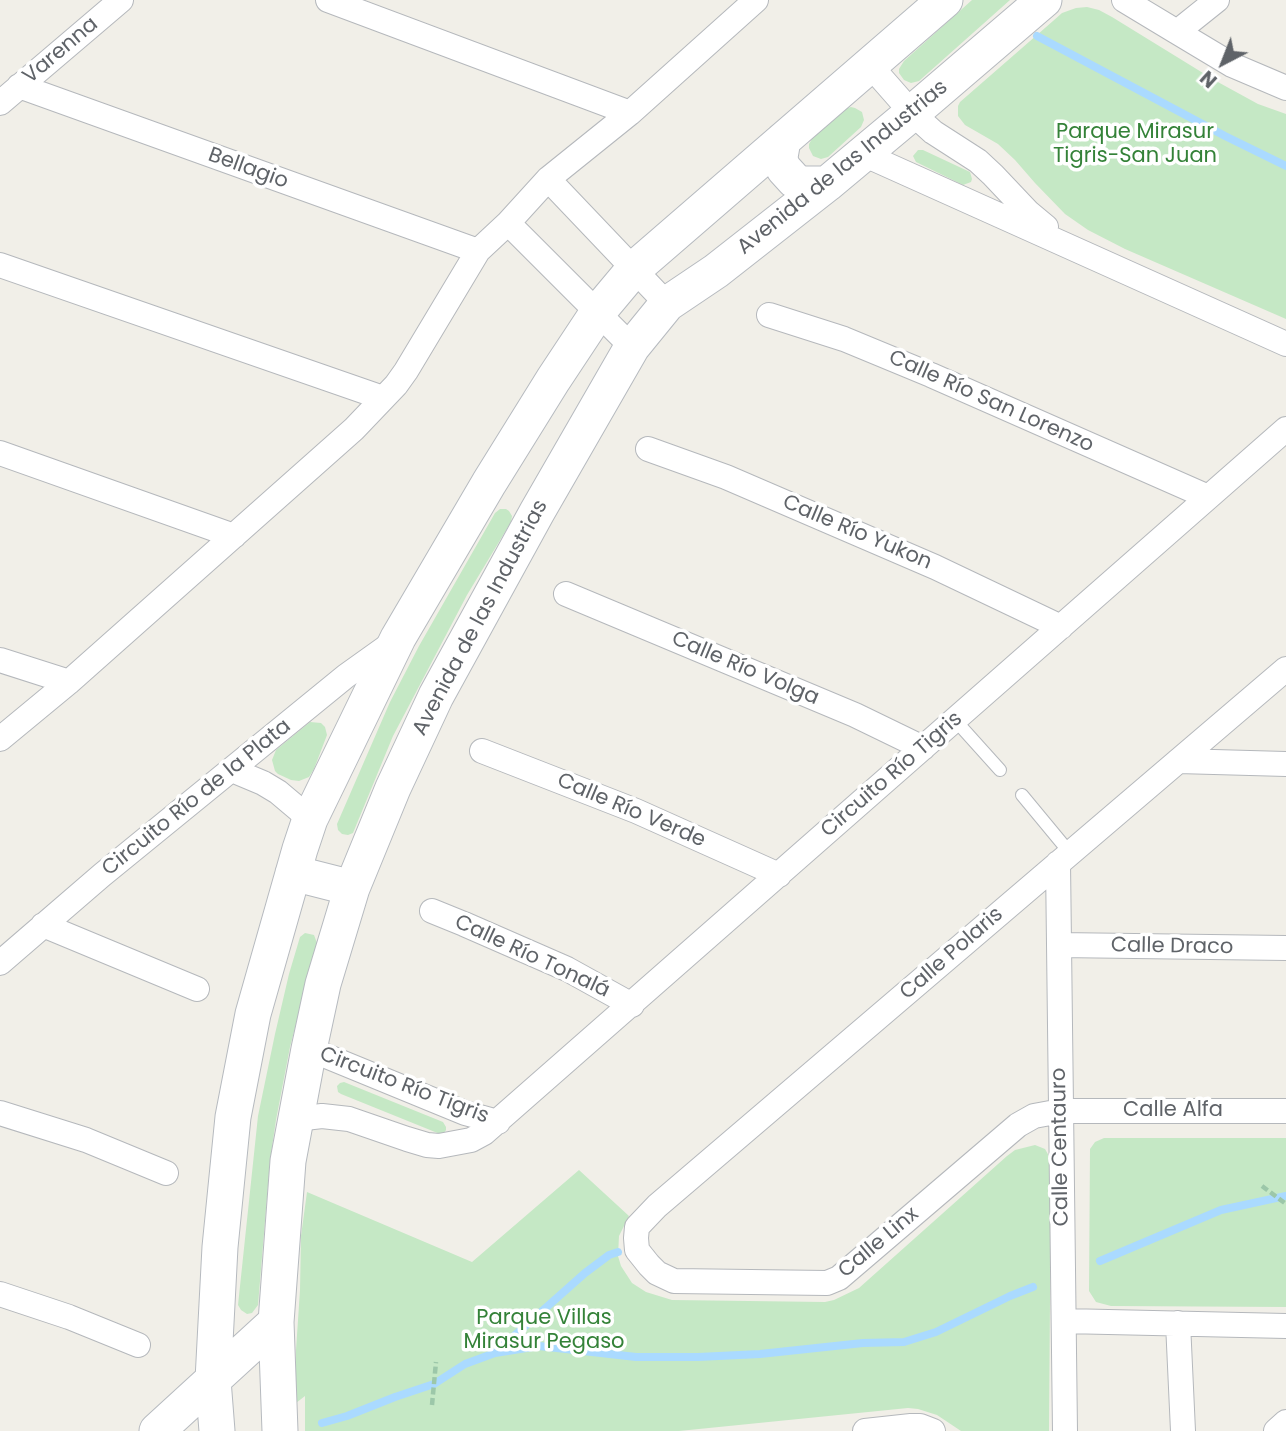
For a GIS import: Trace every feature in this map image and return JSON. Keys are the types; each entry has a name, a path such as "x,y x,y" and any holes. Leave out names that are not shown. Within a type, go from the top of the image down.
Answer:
{"street":[{"name":"Varenna","path":"0,103 121,0"},
{"path":"328,0 629,113"},
{"path":"0,739 69,682 354,429 406,371 478,251 548,179 629,113 756,0"},
{"path":"217,1431 213,1380 220,1247 233,1117 253,1014 310,819 398,638 553,380 598,312 634,269 945,0"},
{"name":"Avenida de las Industrias","path":"280,1431 276,1322 288,1161 309,1049 323,984 352,888 393,788 436,696 632,347 667,304 716,271 827,184 1044,0"},
{"path":"1125,0 1232,65 1286,88"},
{"path":"1177,32 1215,1"},
{"path":"869,64 912,113 933,132 978,161 1028,212 1065,243"},
{"name":"Bellagio","path":"19,86 478,251"},
{"path":"783,140 780,157 784,169 794,180 801,184 827,184"},
{"path":"863,153 1286,344"},
{"path":"548,179 667,304"},
{"path":"508,223 632,347"},
{"path":"0,265 383,398"},
{"name":"Calle Río San Lorenzo","path":"769,314 844,339 931,374 1209,497"},
{"name":"Circuito Río Tigris","path":"296,1119 322,1116 349,1119 427,1145 439,1146 471,1140 498,1122 1286,429"},
{"name":"Calle Río Yukon","path":"648,449 726,477 935,567 1061,627"},
{"path":"0,453 233,536"},
{"path":"489,483 497,477 510,475 523,480 535,491 537,512"},
{"name":"Calle Río Volga","path":"566,594 855,715 923,748"},
{"name":"Circuito Río de la Plata","path":"0,963 346,676 398,638"},
{"path":"0,660 69,682"},
{"name":"Calle Polaris","path":"637,1250 638,1227 657,1206 1286,668"},
{"name":"Calle Río Verde","path":"482,751 636,811 779,875"},
{"path":"1178,761 1286,764"},
{"path":"232,770 263,783 310,819"},
{"name":"Calle Centauro","path":"1064,858 1059,946 1065,1431"},
{"path":"293,873 352,888"},
{"name":"Calle Río Tonalá","path":"432,911 567,969 632,1004"},
{"path":"43,925 197,989"},
{"name":"Calle Draco","path":"1059,946 1286,948"},
{"name":"Circuito Río Tigris","path":"309,1049 465,1113 498,1122"},
{"name":"Calle Linx","path":"637,1250 657,1273 674,1281 827,1283 839,1278 1018,1125 1034,1116 1061,1111"},
{"name":"Calle Alfa","path":"1061,1111 1286,1111"},
{"path":"0,1113 86,1140 166,1173"},
{"path":"0,1294 69,1317 138,1345"},
{"path":"1063,1321 1286,1326"},
{"path":"157,1431 276,1322"},
{"path":"1178,1323 1183,1431"},
{"path":"1276,1431 1286,1422"},
{"path":"865,1431 911,1426 933,1431"}],"lane":[{"path":"955,720 1000,770"},
{"path":"1022,795 1064,858"}],"path":[{"path":"1262,1186 1286,1204"},
{"path":"432,1405 436,1362"}],"green space":[{"path":"972,0 1010,0 919,81 911,83 904,80 899,69 904,61"},
{"name":"Parque Mirasur Tigris-San Juan","path":"1087,7 1112,17 1258,104 1286,114 1286,319 1125,249 1088,230 1065,214 998,144 965,125 958,116 960,102 1062,13"},
{"path":"851,107 862,112 864,120 861,127 828,157 821,159 813,156 809,144 813,137"},
{"path":"918,150 970,172 971,182 963,185 916,162 913,156"},
{"path":"500,509 509,511 511,522 467,595 393,736 353,833 342,834 337,824 390,702 419,646 495,513"},
{"path":"310,722 321,723 327,735 314,769 309,777 299,781 278,774 272,760 276,750"},
{"path":"305,933 314,935 317,943 290,1047 276,1120 258,1305 252,1313 247,1314 238,1305 258,1116 289,974 300,937"},
{"path":"344,1082 443,1122 446,1130 440,1134 341,1094 337,1086"},
{"path":"1104,1138 1286,1138 1286,1307 1111,1306 1096,1302 1089,1291 1090,1149 1095,1142"},
{"name":"Parque Villas Mirasur Pegaso","path":"1035,1145 1045,1149 1051,1170 1049,1431 961,1431 937,1415 908,1408 679,1431 305,1431 305,1396 296,1403 296,1350 301,1236 307,1192 472,1262 579,1170 629,1216 619,1236 618,1256 632,1283 646,1292 672,1300 825,1302 859,1288 1007,1156 1015,1150"}],"waterway":[{"path":"1037,36 1286,166"},
{"path":"1100,1261 1221,1210 1286,1196"},
{"path":"496,1352 585,1273 609,1255 618,1252"},
{"path":"322,1423 434,1384 465,1364 495,1353 539,1346 636,1357 698,1357 904,1342 936,1332 1033,1287"}]}
